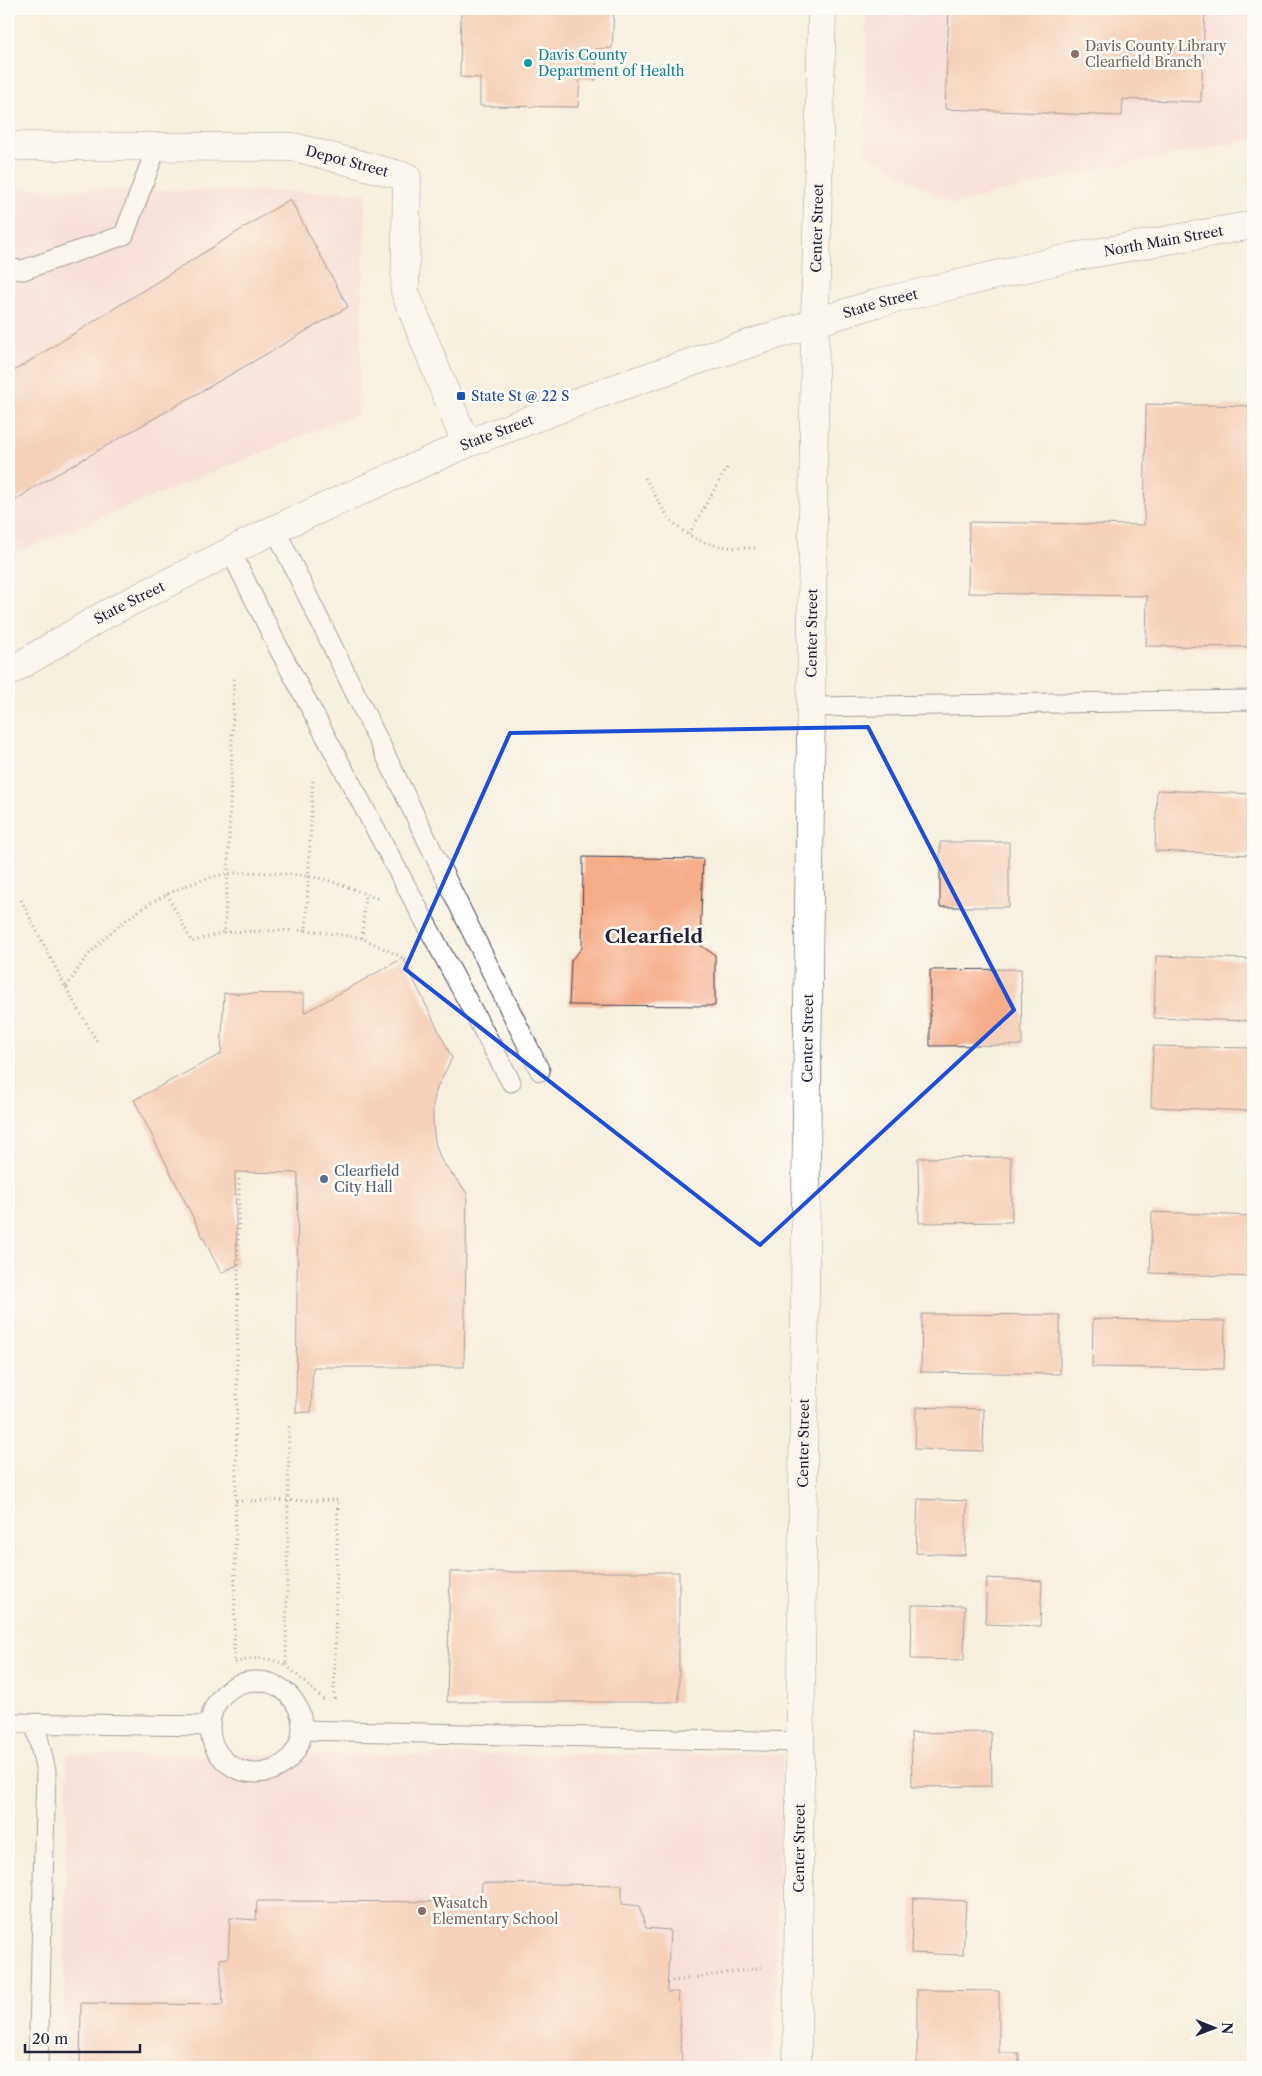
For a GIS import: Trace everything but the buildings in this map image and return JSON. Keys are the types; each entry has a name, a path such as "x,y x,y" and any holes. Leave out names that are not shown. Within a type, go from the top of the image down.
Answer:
{"street":[{"name":"Center Street","path":"797,2067 815,322 822,9"},
{"name":"Depot Street","path":"9,146 294,148 407,177 405,292 466,444"},
{"name":"North Main Street","path":"1073,257 1253,224"},
{"name":"State Street","path":"9,672 106,614 230,550 368,486 466,444 608,391 815,322 877,303 1073,257"}],"lane":[{"path":"9,269 23,270 124,234 157,146"},
{"path":"275,529 540,1071"},
{"path":"230,550 280,651 511,1082"},
{"path":"812,707 1253,700"},
{"path":"246,1681 262,1681 282,1688 293,1700 300,1714 302,1730 294,1753 283,1765 268,1772 252,1774 232,1767 219,1756 212,1742 209,1726 212,1713 219,1698 231,1687 246,1681"},
{"path":"9,1723 209,1726"},
{"path":"35,1724 46,1771 38,2067"},
{"path":"302,1730 800,1742"}],"path":[{"path":"690,534 728,466"},
{"path":"645,478 672,522 700,541 730,549 759,548"},
{"path":"224,932 228,873 234,675"},
{"path":"306,930 314,768"},
{"path":"66,988 85,959 128,918 167,894 198,881 228,873 274,873 319,878 382,900"},
{"path":"167,894 192,942 224,932 306,930 362,938 415,964"},
{"path":"362,938 365,894"},
{"path":"21,900 66,988 98,1043"},
{"path":"239,1179 234,1663 257,1657 270,1658 286,1665 329,1706"},
{"path":"286,1665 289,1423"},
{"path":"236,1501 338,1500 334,1702"},
{"path":"667,1982 770,1966"}],"highlighted area":[{"path":"868,727 1014,1010 760,1245 405,969 510,733"}],"shaded area":[{"path":"866,9 1253,9 1253,139 1085,172 952,204 865,153"},
{"path":"9,188 366,193 359,413 9,555"},
{"name":"Wasatch Elementary School","path":"783,1754 773,2067 64,2067 67,1755"}],"place":[{"name":"Davis County Library Clearfield Branch","path":"1075,54"},
{"name":"Davis County Department of Health","path":"528,63"},
{"name":"State St @ 22 S","path":"461,396"},
{"name":"Clearfield City Hall","path":"324,1179"},
{"name":"Wasatch Elementary School","path":"422,1911"}],"district":[{"name":"Clearfield","path":"654,936"}]}
